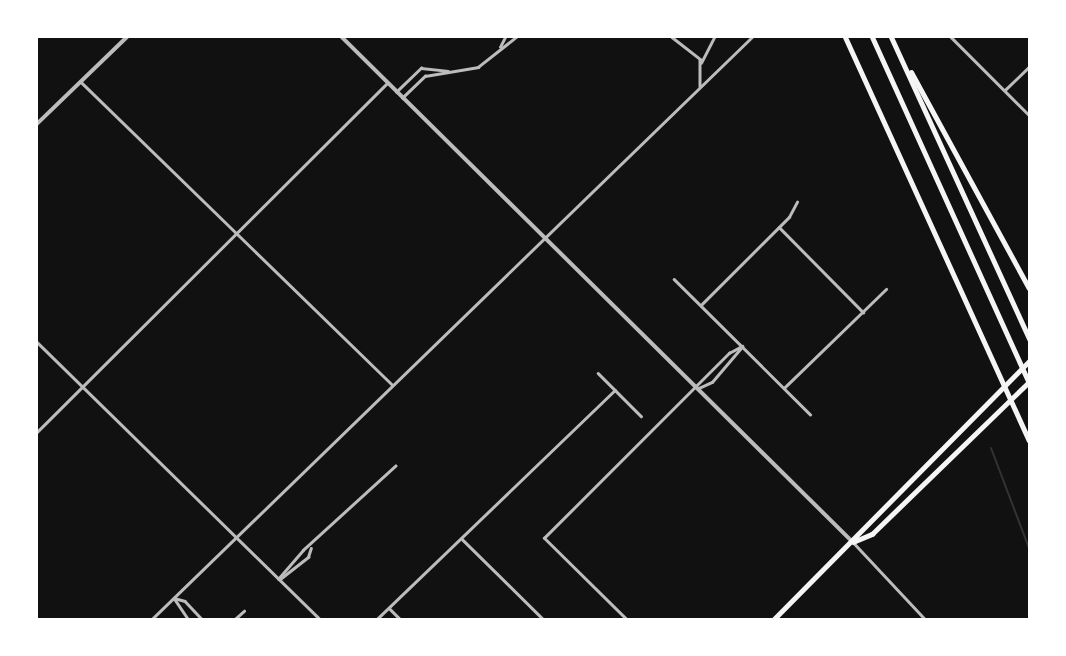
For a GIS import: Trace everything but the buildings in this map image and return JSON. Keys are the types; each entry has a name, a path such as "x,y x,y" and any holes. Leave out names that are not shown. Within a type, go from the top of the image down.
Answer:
{"highway":[{"path":"845,37 1029,440"},
{"path":"872,37 1029,383"},
{"path":"891,37 1029,339"},
{"path":"895,45 1029,288"}],"main road":[{"path":"774,619 1029,361"},
{"path":"853,542 872,534 1029,383"}],"street":[{"path":"37,124 127,37"},
{"path":"342,37 696,390 853,542 925,619"},
{"path":"500,47 505,37"},
{"path":"402,98 425,76 478,66 516,37"},
{"path":"672,37 696,54 701,66"},
{"path":"700,88 701,66 714,37"},
{"path":"152,619 752,37"},
{"path":"951,37 1029,115"},
{"path":"1005,90 1029,67"},
{"path":"396,92 421,68 451,72"},
{"path":"80,81 234,234 254,246 393,385"},
{"path":"37,432 387,83"},
{"path":"701,304 779,227 797,202"},
{"path":"779,227 863,312"},
{"path":"674,279 810,414"},
{"path":"784,388 886,289"},
{"path":"37,342 320,619"},
{"path":"696,390 712,382 742,346"},
{"path":"626,619 544,538 696,390 729,353 742,346"},
{"path":"598,373 641,416"},
{"path":"377,619 615,390"},
{"path":"278,579 289,576 308,557 311,548 395,466"},
{"path":"462,539 543,619"},
{"path":"278,579 303,550 311,548"},
{"path":"174,598 188,619"},
{"path":"174,598 185,601 202,619"},
{"path":"390,609 400,619"},
{"path":"235,619 244,611"}],"waterway":[{"path":"991,448 1029,548"}]}
